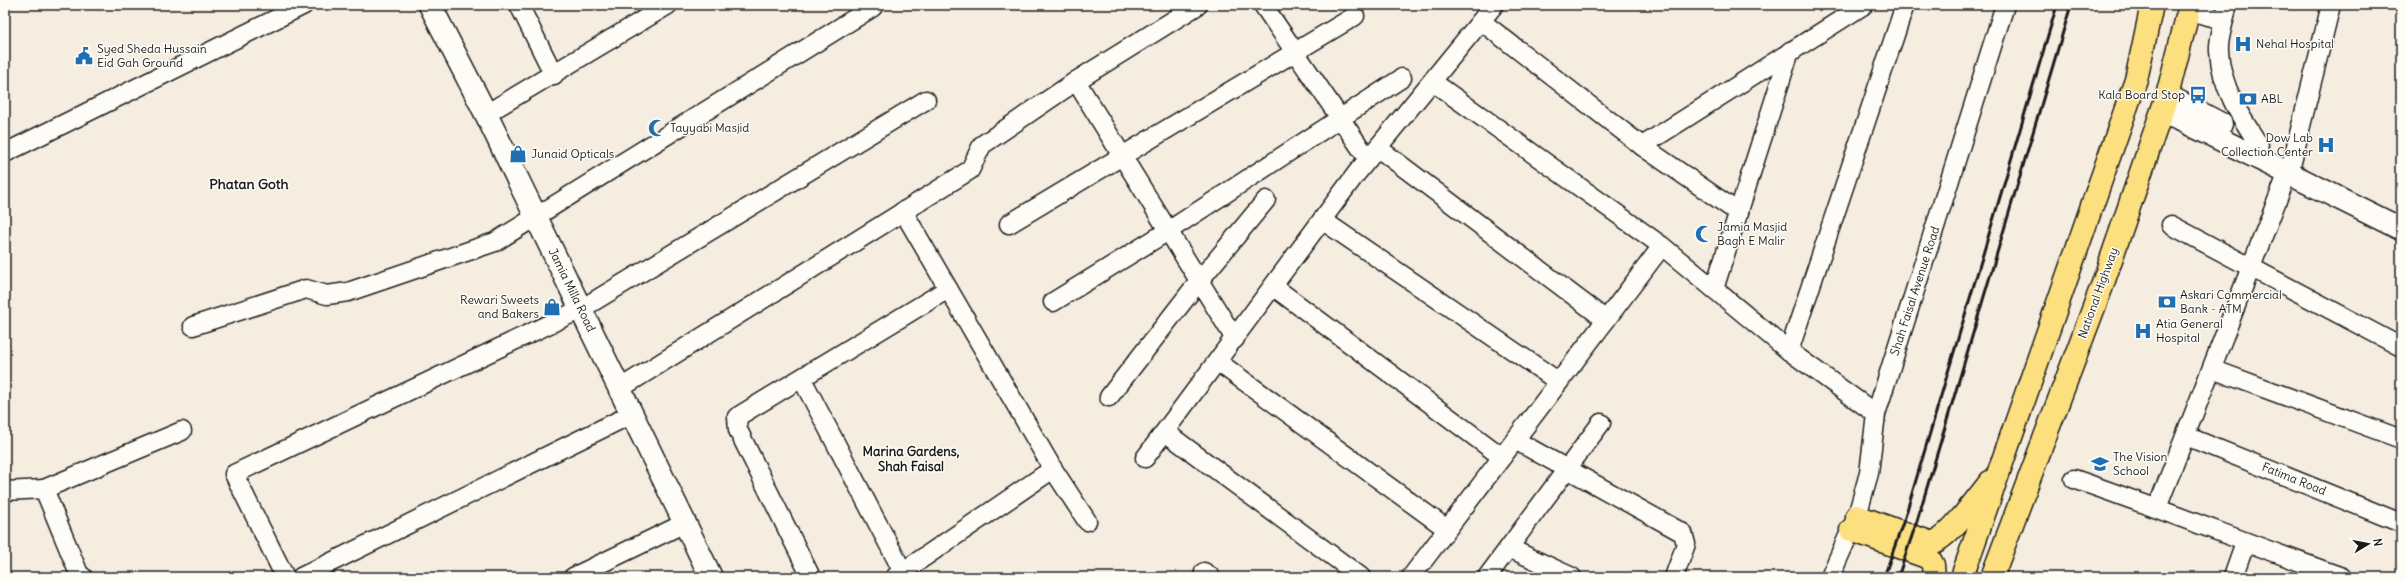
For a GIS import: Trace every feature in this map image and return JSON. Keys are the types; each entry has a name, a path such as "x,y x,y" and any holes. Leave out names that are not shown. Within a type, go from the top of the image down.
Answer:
{"highway":[{"path":"1962,577 2136,80 2152,5"},
{"name":"National Highway","path":"1992,577 2102,286 2165,105 2189,8"},
{"path":"1854,523 1932,543 1938,541 1948,534 1999,472"},
{"path":"1854,523 1929,558 1933,565 1934,577"}],"main road":[{"name":"Jamia Milla Road","path":"430,5 486,114 712,577"},
{"path":"2165,105 2179,119 2401,214"},
{"path":"2165,105 2259,145 2290,167 2401,229"}],"street":[{"path":"5,152 304,5"},
{"path":"519,5 554,76"},
{"path":"486,114 554,76 668,5"},
{"path":"619,389 970,170 982,145 1076,81 1198,5"},
{"path":"1263,5 1339,118 1373,154 1606,320"},
{"path":"1145,458 1274,287 1322,220 1373,154 1494,5"},
{"path":"1642,146 1864,5"},
{"path":"1789,351 1905,5"},
{"name":"Shah Faisal Avenue Road","path":"1830,577 1854,523 1869,472 1876,414 2005,5"},
{"path":"2158,508 2253,266 2290,167 2331,5"},
{"path":"193,326 306,289 327,295 348,292 495,242 874,7"},
{"path":"2189,8 2226,13 2219,50 2225,83 2233,105 2259,145"},
{"path":"1009,224 1356,16"},
{"path":"1481,21 1642,146 1738,213"},
{"path":"1714,289 1790,51"},
{"path":"1053,302 1168,231 1402,78"},
{"path":"1076,81 1235,339"},
{"path":"1433,82 1662,246 1789,351 1876,414"},
{"path":"285,577 234,474 581,309 926,100"},
{"path":"1109,397 1199,281 1266,200"},
{"path":"903,211 1054,469 1087,521"},
{"path":"1322,220 1559,382"},
{"path":"2171,225 2253,266 2401,347"},
{"path":"1411,577 1662,246"},
{"path":"1274,287 1502,457"},
{"path":"811,577 736,423 737,417 802,379 948,289"},
{"path":"1218,362 1447,529"},
{"path":"2212,370 2401,439"},
{"path":"802,379 899,574 1054,469"},
{"path":"301,577 632,414"},
{"path":"1487,577 1601,423"},
{"path":"5,492 44,489 182,431"},
{"path":"1165,432 1361,577"},
{"name":"Fatima Road","path":"2186,436 2401,522"},
{"path":"1515,440 1569,468 1682,533 1686,544 1674,577"},
{"path":"2074,479 2158,508 2245,543 2342,577"},
{"path":"44,489 79,576"},
{"path":"573,577 685,523"},
{"path":"2233,577 2245,543"},
{"path":"1509,548 1572,577"}],"railway":[{"path":"1884,577 1905,517 2057,5"},
{"path":"1898,577 1917,521 2071,5"}],"place":[{"name":"Nehal Hospital","path":"2243,44"},
{"name":"Syed Sheda Hussain Eid Gah Ground","path":"84,56"},
{"name":"Kala Board Stop","path":"2198,95"},
{"name":"ABL","path":"2248,99"},
{"name":"Tayyabi Masjid","path":"657,128"},
{"name":"Dow Lab Collection Center","path":"2326,145"},
{"name":"Junaid Opticals","path":"518,154"},
{"name":"Jamia Masjid Bagh E Malir","path":"1704,234"},
{"name":"Askari Commercial Bank - ATM","path":"2167,302"},
{"name":"Rewari Sweets and Bakers","path":"552,307"},
{"name":"Atia General Hospital","path":"2143,331"},
{"name":"The Vision School","path":"2100,464"}],"district":[{"name":"Phatan Goth","path":"249,184"},
{"name":"Marina Gardens, Shah Faisal","path":"911,458"}]}
